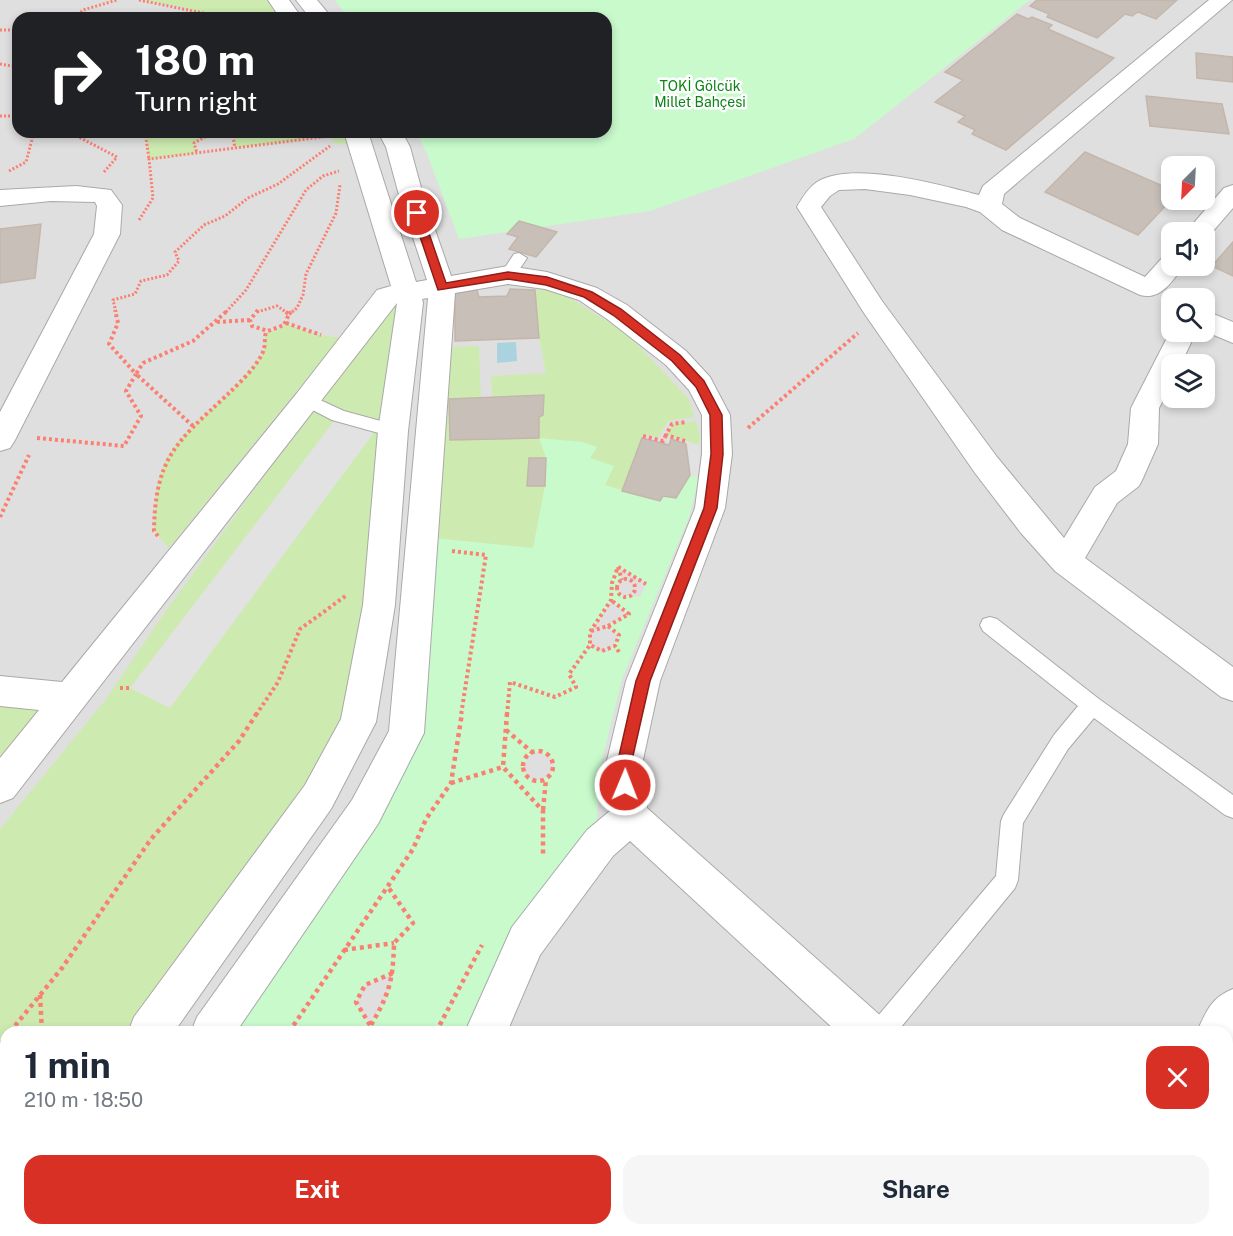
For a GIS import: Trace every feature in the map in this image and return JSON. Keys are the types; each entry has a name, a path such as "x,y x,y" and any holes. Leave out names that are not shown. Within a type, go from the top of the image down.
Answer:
{"street":[{"path":"306,0 316,12"},
{"path":"990,206 992,191 1222,0"},
{"path":"153,1026 318,797 358,722 379,605 393,431 410,303 376,198 364,152 342,138"},
{"path":"216,1026 364,812 406,733 442,287 393,138"},
{"path":"1167,276 1160,295 1011,224 990,206 933,192 855,181 833,184 819,192 809,207 877,314 1032,524 1066,562 1233,686"},
{"path":"0,198 55,192 85,193 102,195 110,205 107,234 0,440"},
{"path":"1207,222 1233,193"},
{"path":"0,786 307,400 386,296 442,287 514,266 547,281 588,294 617,312 676,358 700,384 716,415 705,448 710,508 643,681 623,769 630,817 860,1026"},
{"path":"1215,324 1233,333"},
{"path":"1066,562 1106,495 1128,478 1143,444 1145,408 1178,342"},
{"path":"0,691 71,698"},
{"path":"489,1026 526,941 600,843 630,817"}],"lane":[{"path":"307,400 329,412 393,431"},
{"path":"990,625 1092,705 1233,808"},
{"path":"886,1026 1007,880 1012,821 1061,742 1092,705"}],"path":[{"path":"82,12 117,0"},
{"path":"139,0 200,12"},
{"path":"0,173 8,172 26,162 32,138"},
{"path":"137,224 153,198 146,138"},
{"path":"197,153 194,143 203,138"},
{"path":"233,138 235,148"},
{"path":"149,159 330,138"},
{"path":"193,426 136,374 109,344 118,323 113,300 135,294 141,281 167,275 179,261 175,252 204,225 225,216 248,198 279,184 339,138"},
{"path":"0,517 37,438 124,446 141,416 126,390 143,363 193,341 217,322 246,290 306,190 323,176 343,170 336,213 306,274 303,295 297,308 289,314 286,323 278,330 266,332 255,329 250,320"},
{"path":"217,322 250,320 258,310 270,306 282,308 289,314"},
{"path":"666,435 705,448 834,356 877,314"},
{"path":"286,323 310,333 330,336"},
{"path":"161,540 154,531 154,500 161,470 174,447 193,426 230,394 250,370 264,350 263,339 266,332"},
{"path":"643,436 663,441 672,424 696,421"},
{"path":"618,567 622,580"},
{"path":"618,567 647,583 644,590"},
{"path":"543,811 503,768 510,682 555,697 576,687 569,674 590,645 590,632 611,600 612,583 618,567"},
{"path":"632,594 636,591 634,582 629,579 618,583 617,591 622,595 632,594 640,598"},
{"path":"15,1026 62,968 152,839 239,741 278,682 300,629 356,590"},
{"path":"590,632 608,626 629,614 611,600"},
{"path":"590,645 601,652 610,651 615,646 619,635 608,626"},
{"path":"615,646 621,656"},
{"path":"506,730 533,753 543,753 552,758 554,767 546,779 543,811 543,863"},
{"path":"533,753 523,763 524,772 530,779 546,779"},
{"path":"451,783 503,768"},
{"path":"344,950 394,943 413,923 388,887"},
{"path":"393,973 365,985 356,1002 370,1025 386,1000 393,973 394,943"},
{"path":"40,995 42,1026"}],"shaded area":[{"path":"0,0 1233,0 1233,1026 0,1026"},
{"path":"338,416 378,427 170,708 130,688"},
{"path":"686,441 699,445 699,478 690,475"}],"green space":[{"path":"139,0 271,0 279,12 197,12 182,7"},
{"name":"TOKİ Gölcük Millet Bahçesi","path":"335,0 1030,0 854,139 650,211 459,239 419,138 612,138 612,12 344,12"},
{"path":"146,138 203,138 194,143 197,153 149,159"},
{"path":"233,138 314,138 235,148"},
{"path":"331,138 349,138 352,145 334,143"},
{"path":"554,288 627,334 689,399 694,417 668,421 659,437 643,434 622,491 605,485 590,458 596,447 546,458 527,486 545,486 533,549 434,538 447,347 479,346 481,398 449,400 450,440 538,438 539,417 543,415 544,395 492,398 491,376 546,373 539,338 535,290"},
{"path":"386,304 404,306 380,407 382,475 357,673 345,725 310,793 142,1026 0,1026 0,829 106,699 165,612 335,379"},
{"path":"286,323 310,333 340,338 169,548 154,531 157,487 167,458 185,433 232,390 257,361 264,350 266,332 278,330"},
{"path":"696,421 700,435 699,445 666,435 672,424"},
{"path":"539,438 582,442 597,447 590,458 614,466 605,485 660,501 663,496 676,498 690,475 699,478 689,517 622,679 602,760 595,835 474,1026 234,1026 389,799 434,538 533,548 545,486 546,458","holes":["619,568 647,583 640,597 622,595 617,591 618,583 622,580","611,601 628,614 608,626 619,636 610,651 601,652 590,645 590,632","538,752 552,758 554,767 550,776 535,781 526,776 523,768 529,756","393,974 386,1000 369,1024 356,1002 365,985"]},
{"path":"0,700 55,705 0,769"}],"water":[{"path":"516,342 517,361 497,363 497,343"}],"building":[{"path":"1037,0 1177,0 1156,19 1138,12 1132,16 1125,14 1097,38 1047,17 1049,14 1030,6"},
{"path":"1017,14 1052,25 1048,29 1114,58 1006,150 972,134 975,130 958,122 965,116 935,102 963,80 945,72"},
{"path":"1196,53 1233,57 1233,82 1197,78"},
{"path":"1146,96 1222,104 1229,134 1150,126"},
{"path":"1085,152 1161,185 1162,210 1138,235 1045,192"},
{"path":"519,221 557,232 536,257 509,249 518,237 507,234"},
{"path":"41,224 35,278 0,283 0,229"},
{"path":"1233,242 1233,276 1215,267 1215,263"},
{"path":"510,289 535,290 539,338 455,341 455,293 477,290 479,297 507,296"},
{"path":"544,395 543,415 539,417 539,438 450,440 449,399"},
{"path":"642,438 669,445 671,439 686,444 690,475 676,498 663,496 660,501 622,491"},
{"path":"529,458 546,458 545,486 527,486"}],"route":[{"path":"417,213 442,287 508,275 547,281 588,294 617,312 676,358 700,384 716,415 717,454 710,508 643,681 623,769 625,785"}]}
